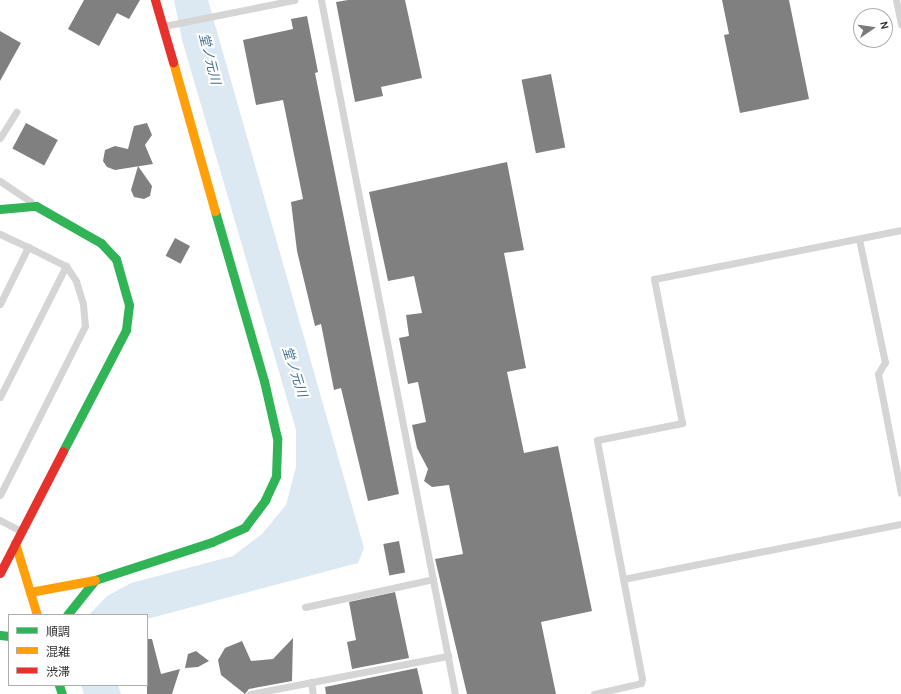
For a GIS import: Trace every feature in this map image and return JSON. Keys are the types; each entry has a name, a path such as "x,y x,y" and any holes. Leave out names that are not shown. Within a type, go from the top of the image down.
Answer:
{"street":[{"path":"30,592 95,580 212,542 245,527 265,500 276,476 277,438 264,381 155,0"},
{"path":"0,208 36,206 101,242 116,259 129,305 126,330 0,573"},
{"path":"15,543 37,614"},
{"path":"68,614 95,580"}],"lane":[{"path":"162,27 294,0"},
{"path":"321,0 455,694"},
{"path":"896,0 901,24"},
{"path":"0,138 16,112"},
{"path":"0,181 36,206"},
{"path":"594,694 641,683 642,679 597,440 682,423 654,279 901,230"},
{"path":"0,234 66,266 81,296 85,326 0,495"},
{"path":"859,239 885,362 878,374 901,493"},
{"path":"0,304 28,247"},
{"path":"0,397 66,266"},
{"path":"0,520 22,531"},
{"path":"623,579 901,524"},
{"path":"305,607 433,579"},
{"path":"250,694 448,656"},
{"path":"311,682 313,694"}],"water":[{"name":"堂ノ元川","path":"174,0 208,0 364,548 358,563 148,619 148,614 90,614 107,596 131,583 233,556 262,534 286,505 296,467 296,430 182,40"},
{"path":"81,686 118,686 121,694 84,694"}],"building":[{"path":"84,0 140,0 129,19 117,13 99,46 68,29"},
{"path":"348,0 405,0 422,78 381,87 383,96 355,102 336,2"},
{"path":"722,0 789,0 809,99 740,113 724,35 729,34"},
{"path":"307,16 318,72 315,73 399,494 368,501 341,388 334,390 321,324 315,326 297,251 291,202 303,199 283,100 256,105 243,40 293,29 291,19"},
{"path":"0,31 21,43 0,81"},
{"path":"551,74 565,148 536,153 522,80"},
{"path":"26,123 58,140 44,166 12,149"},
{"path":"147,123 152,135 145,145 153,164 115,170 107,167 103,161 105,150 115,146 128,149 134,126"},
{"path":"507,162 524,250 504,253 526,368 507,372 524,453 558,446 592,611 541,622 556,694 467,694 435,559 463,554 449,485 432,487 424,481 428,469 417,448 412,425 426,422 418,382 408,384 399,338 409,336 406,315 422,313 414,276 388,281 369,192"},
{"path":"138,166 152,186 150,196 144,199 134,197 131,190"},
{"path":"175,238 190,246 181,264 166,256"},
{"path":"399,541 405,572 389,575 383,544"},
{"path":"395,592 409,658 352,669 347,642 356,640 349,602"},
{"path":"293,638 292,681 249,689 245,694 221,675 218,660 225,648 242,641 251,661 273,659"},
{"path":"148,639 152,639 161,674 180,669 172,694 147,694"},
{"path":"196,651 209,661 198,667 185,668 188,654"},
{"path":"417,668 423,694 326,694 325,687"}],"traffic: fast":[{"path":"0,209 36,206 101,243 116,259 129,305 126,330 63,451"},
{"path":"68,614 95,580 212,542 245,527 265,500 276,476 277,438 264,381 215,211"},
{"path":"0,635 8,636"},
{"path":"59,686 62,694"}],"traffic: slow":[{"path":"173,62 215,211"},
{"path":"15,543 37,614"},
{"path":"30,592 95,580"}],"traffic: jam":[{"path":"155,0 173,62"},
{"path":"0,573 63,451"}]}
